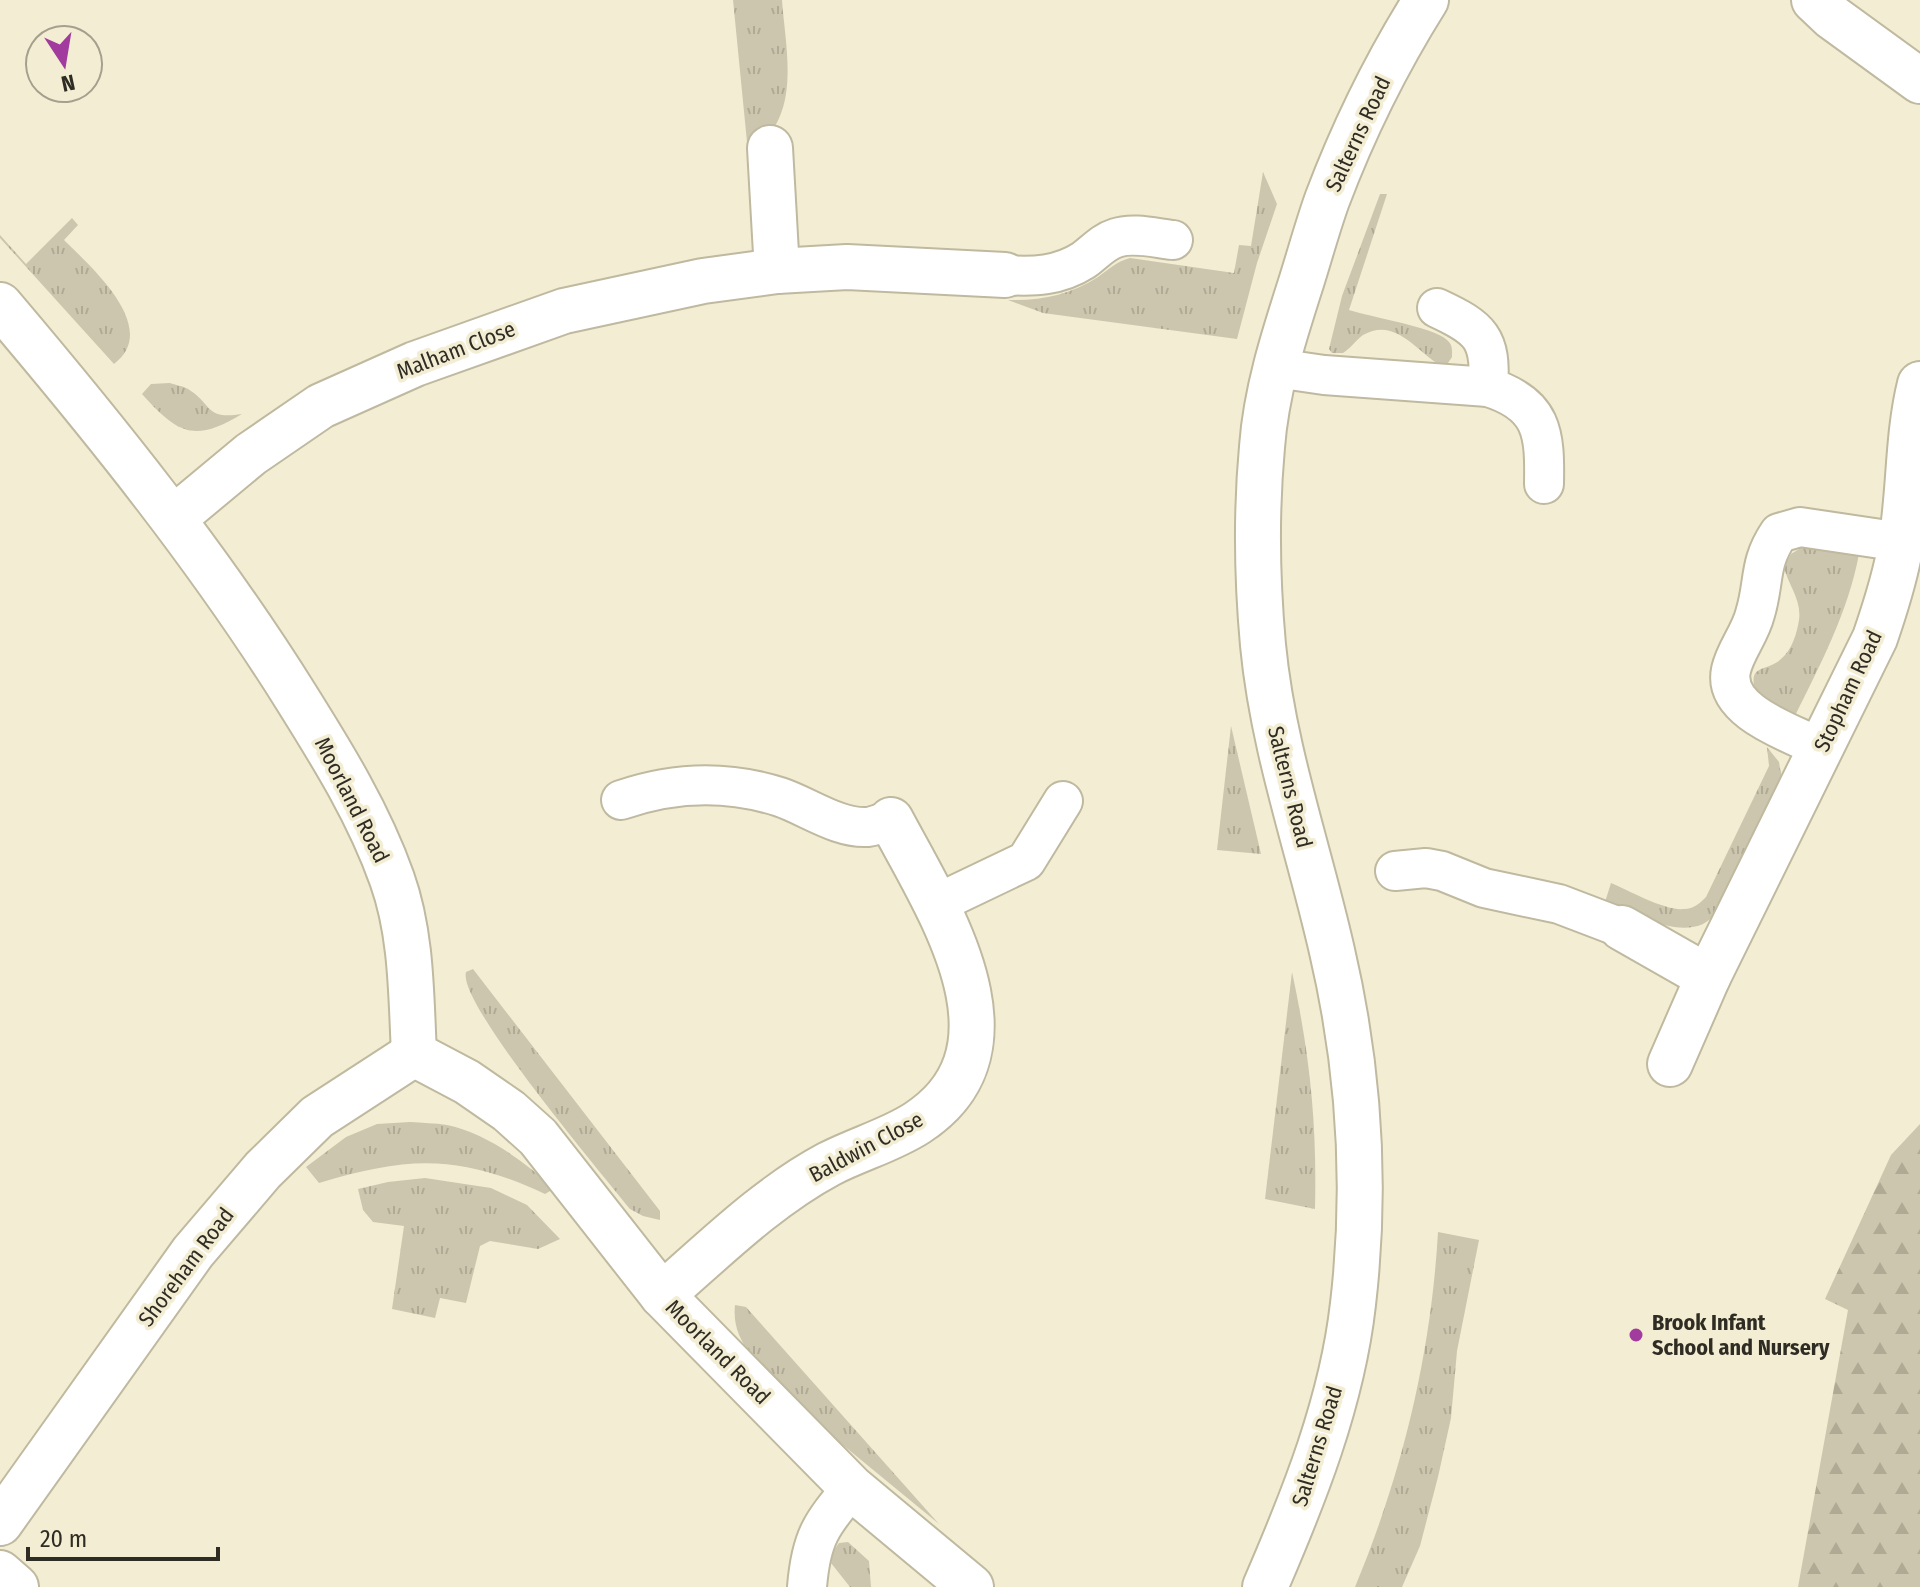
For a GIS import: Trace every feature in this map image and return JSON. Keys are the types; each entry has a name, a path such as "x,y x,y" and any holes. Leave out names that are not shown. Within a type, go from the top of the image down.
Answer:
{"street":[{"name":"Salterns Road","path":"1265,1587 1297,1514 1320,1446 1340,1370 1353,1306 1361,1160 1357,1090 1346,1019 1333,952 1276,739 1263,645 1257,532 1262,443 1276,368 1328,199 1365,115 1426,0"},
{"path":"1814,0 1832,17 1920,80"},
{"path":"770,148 777,271"},
{"name":"Malham Close","path":"174,518 251,454 321,406 415,364 564,311 703,281 777,271 847,267 1005,275"},
{"name":"Moorland Road","path":"0,305 174,518 275,664 342,770 393,882 409,961 414,1054 467,1082 509,1111 538,1137 662,1295 852,1488 971,1587"},
{"name":"Stopham Road","path":"1670,1064 1708,977 1875,638 1890,592 1914,485 1920,384"},
{"name":"Baldwin Close","path":"662,1295 777,1198 828,1165 917,1123 948,1097 963,1074 971,1043 973,1014 967,980 936,904 891,820"},
{"path":"1622,928 1708,977"},
{"name":"Shoreham Road","path":"0,1523 193,1252 263,1170 317,1117 414,1054"},
{"path":"0,1573 16,1587"}],"lane":[{"path":"1005,275 1046,276 1085,259 1118,237 1173,240"},
{"path":"1437,308 1462,320 1477,333 1489,350 1488,387"},
{"path":"1276,368 1324,375 1488,387 1512,394 1540,425 1545,449 1544,484"},
{"path":"1821,748 1751,713 1734,696 1730,685 1733,664 1757,609 1766,554 1779,533 1800,527 1901,542"},
{"path":"621,800 662,788 710,784 778,797 843,824 868,827 891,820"},
{"path":"936,904 1026,861 1063,801"},
{"path":"1395,871 1426,868 1442,871 1497,891 1559,904 1622,928"},
{"path":"807,1587 813,1548 823,1521 852,1488"}],"green space":[{"path":"733,0 782,0 788,72 783,107 767,137 747,142"},
{"path":"1263,172 1277,204 1257,263 1237,339 1043,313 1008,300 1043,298 1066,292 1130,258 1234,273 1239,245 1251,246"},
{"path":"1380,194 1387,194 1349,310 1440,335 1451,346 1452,357 1448,363 1437,363 1403,337 1385,330 1374,330 1363,335 1343,353 1332,353 1329,349 1342,296"},
{"path":"72,218 78,225 64,240 103,281 126,316 130,333 127,349 114,364 0,238 0,235 26,264"},
{"path":"170,383 188,389 215,413 242,414 211,429 199,431 177,426 142,394 151,384"},
{"path":"1804,546 1859,554 1840,618 1794,718 1758,698 1754,679 1759,670 1781,659 1793,641 1799,613 1797,599 1784,567 1791,554"},
{"path":"1231,726 1261,854 1217,850"},
{"path":"1767,747 1779,762 1782,780 1716,914 1703,924 1679,927 1653,922 1605,902 1611,883 1676,909 1691,908 1704,899 1769,766"},
{"path":"473,969 660,1211 660,1220 630,1209 534,1089 469,990 466,972"},
{"path":"1292,972 1311,1090 1315,1209 1265,1199"},
{"path":"410,1122 447,1125 477,1135 518,1159 555,1188 545,1194 486,1172 434,1163 380,1168 319,1183 306,1167 346,1137 377,1124"},
{"path":"1920,1124 1920,1587 1798,1587 1848,1310 1825,1299 1891,1155"},
{"path":"425,1178 491,1188 527,1205 560,1239 538,1249 490,1241 480,1246 466,1303 440,1298 435,1318 392,1309 404,1226 373,1222 363,1210 358,1189"},
{"path":"1438,1232 1479,1240 1457,1351 1451,1418 1438,1477 1420,1546 1402,1587 1355,1587 1387,1501 1412,1413 1429,1323"},
{"path":"735,1305 746,1307 939,1524 827,1432 751,1355 738,1332"},
{"path":"848,1542 869,1561 871,1587 850,1587 831,1563 839,1543"}],"place":[{"name":"Brook Infant School and Nursery","path":"1636,1335"}]}
